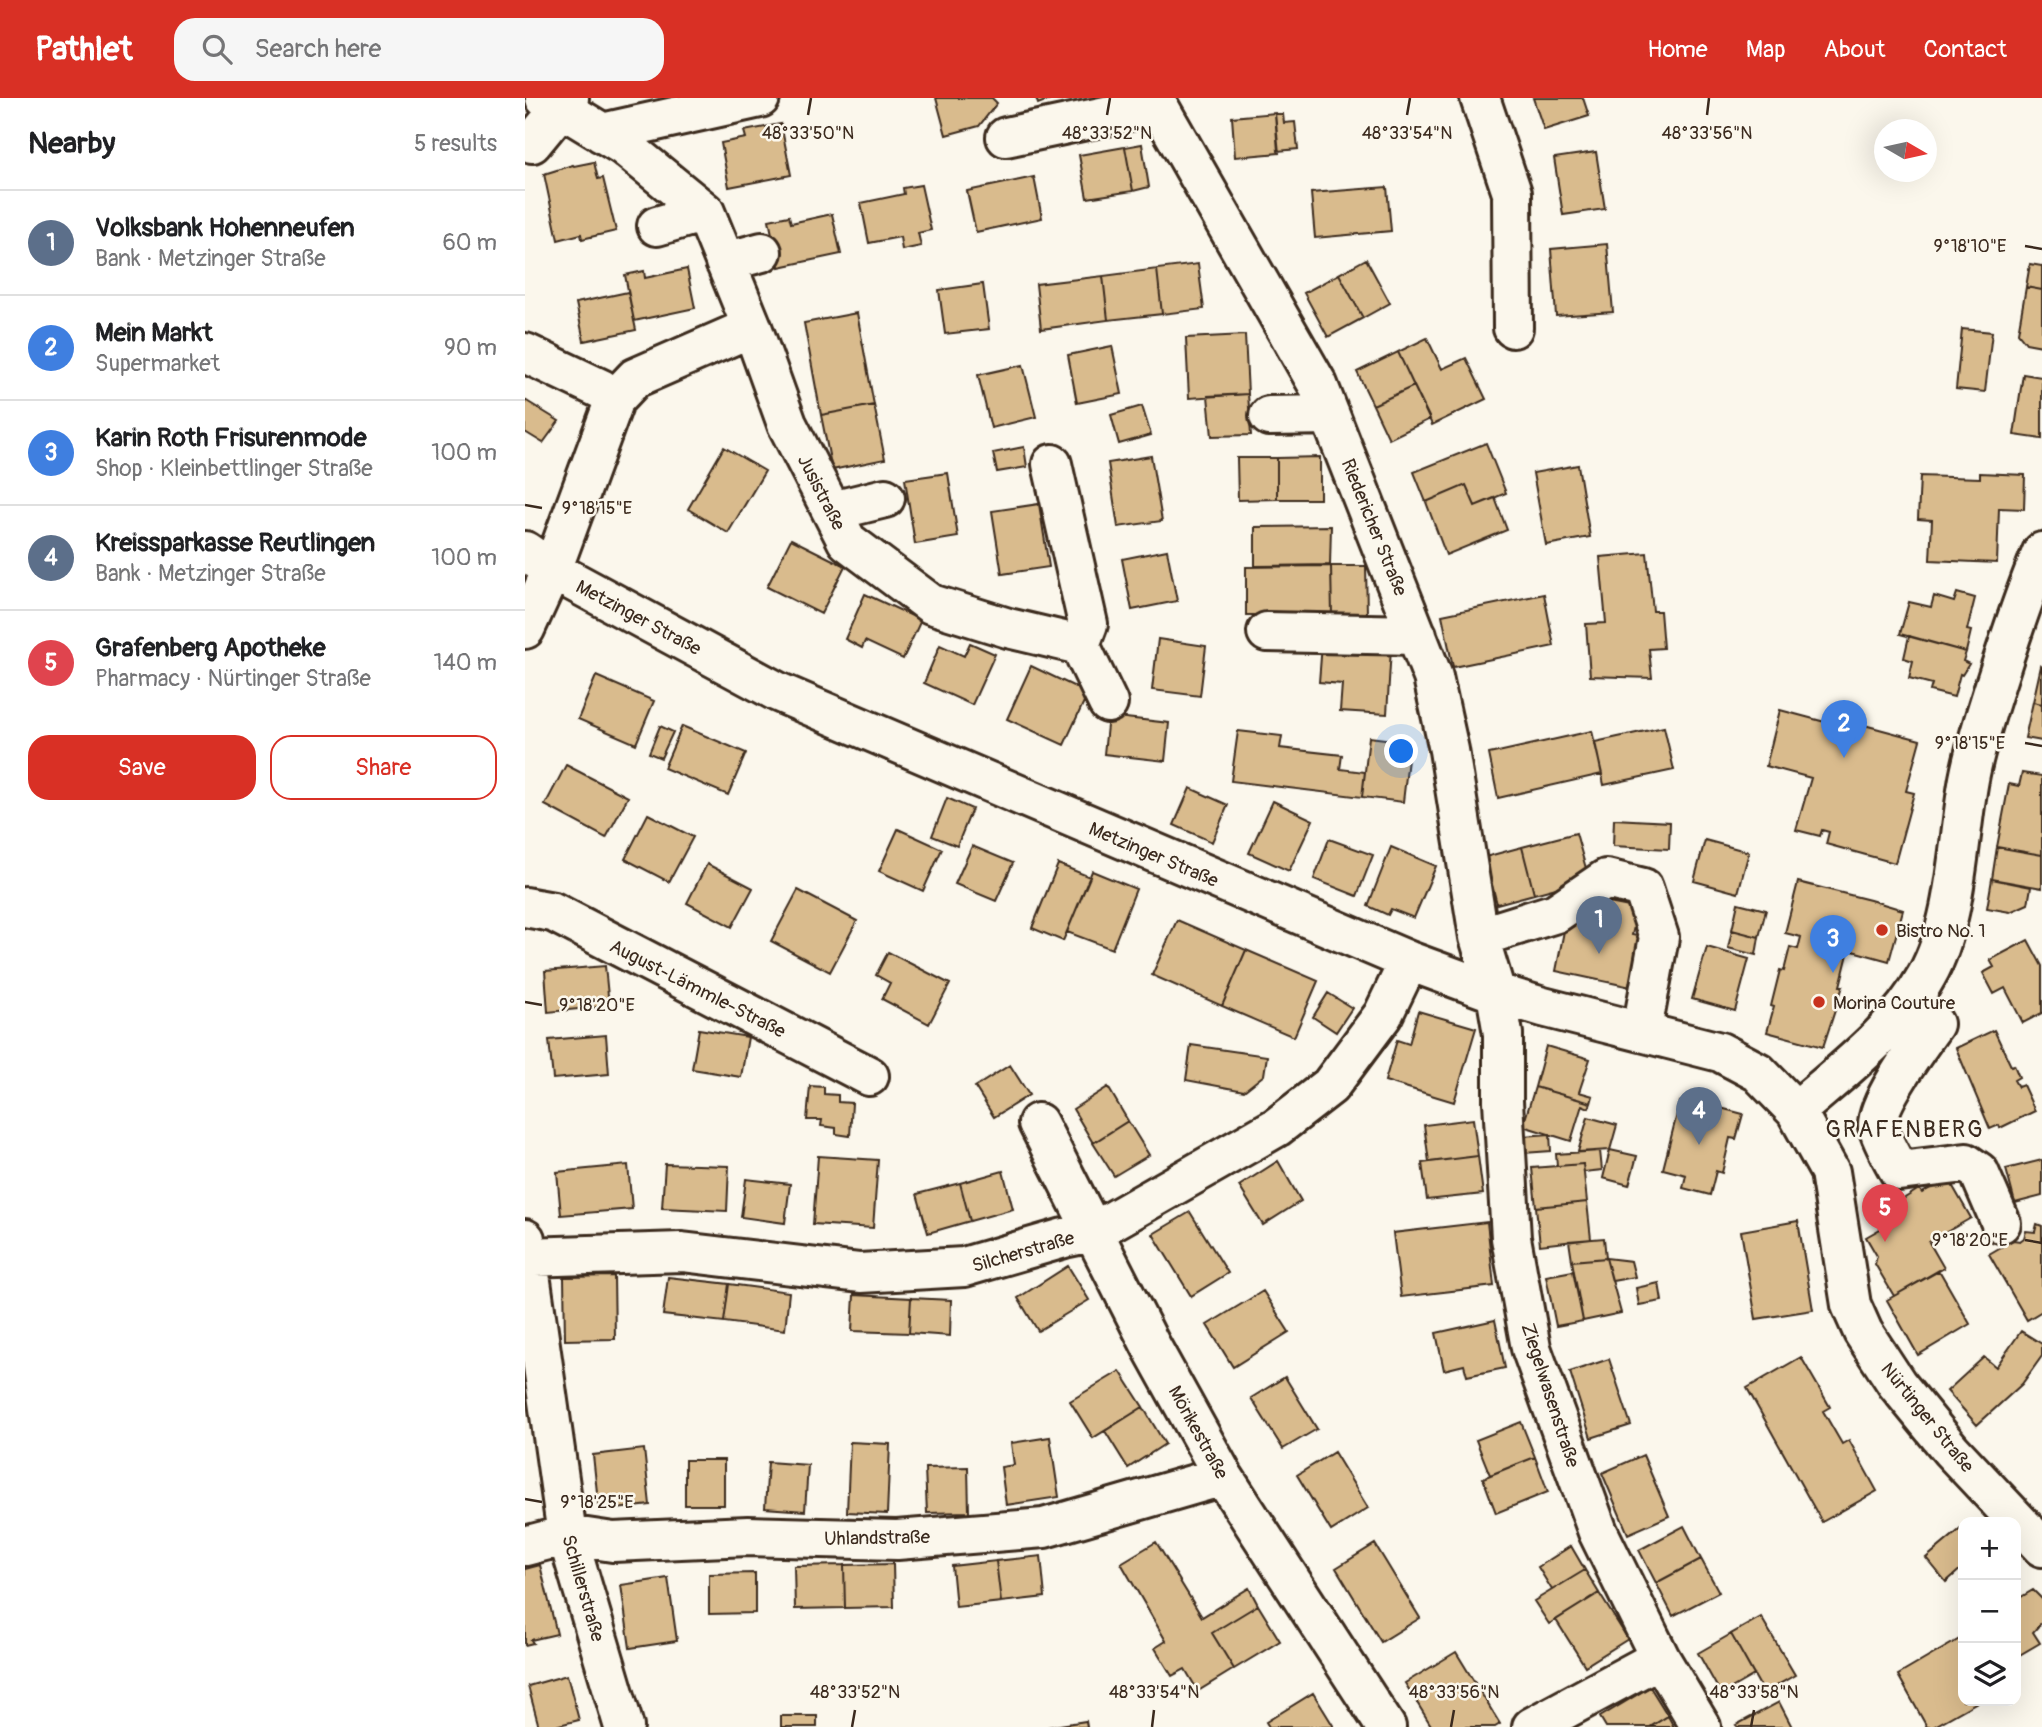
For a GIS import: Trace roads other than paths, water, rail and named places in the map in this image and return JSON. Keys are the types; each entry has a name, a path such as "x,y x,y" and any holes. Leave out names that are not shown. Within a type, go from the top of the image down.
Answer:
{"street":[{"path":"602,133 759,98"},
{"path":"1480,98 1512,193 1513,328"},
{"path":"533,143 558,101"},
{"name":"Jusistraße","path":"558,101 624,146 705,212 752,327 787,424 791,457 832,511 847,541 931,604 1008,628 1080,645"},
{"path":"1006,136 1156,102"},
{"name":"Riedericher Straße","path":"1156,102 1318,385 1417,635 1433,677 1447,736 1479,937 1496,993"},
{"path":"657,226 705,212"},
{"path":"725,262 762,252"},
{"path":"525,629 538,561 615,399 635,378 752,327"},
{"path":"525,353 601,389 615,399"},
{"path":"1269,416 1330,415"},
{"path":"1052,464 1088,624 1080,645 1108,703"},
{"path":"832,511 885,498"},
{"path":"1796,1111 1859,1056 1908,1007 1929,972 1945,929 1969,778 1978,739 2025,593 2042,552"},
{"name":"Metzinger Straße","path":"538,561 778,692 1409,961 1543,1007 1642,1030 1720,1052 1758,1072 1796,1111"},
{"path":"1267,632 1417,635"},
{"path":"1479,937 1556,914 1606,878 1643,888 1659,937 1642,1030"},
{"name":"August-Lämmle-Straße","path":"525,907 553,912 869,1076"},
{"name":"Silcherstraße","path":"526,1248 683,1252 860,1273 964,1267 1093,1232 1276,1126 1330,1086 1383,1015 1409,961"},
{"name":"Ziegelwasenstraße","path":"1496,993 1503,1034 1503,1101 1511,1238 1531,1348 1589,1511 1660,1658 1701,1727"},
{"path":"1908,1007 1934,1024 1882,1106 1878,1126 1899,1171 1966,1163 1979,1172 2001,1223"},
{"name":"Nürtinger Straße","path":"1796,1111 1830,1172 1851,1305 1863,1332 1897,1384 1951,1450 2042,1547"},
{"name":"Mörikestraße","path":"1038,1123 1151,1346 1223,1476 1386,1727"},
{"name":"Schillerstraße","path":"526,1248 568,1535 624,1727"},
{"name":"Uhlandstraße","path":"525,1546 568,1535 613,1542 748,1536 897,1540 1044,1528 1223,1476"},
{"path":"1532,1727 1660,1658"}],"place":[{"name":"Mein Markt","path":"1844,758"},
{"name":"Bistro No. 1","path":"1882,930"},
{"name":"Volksbank Hohenneufen","path":"1599,954"},
{"name":"Karin Roth Frisurenmode","path":"1833,973"},
{"name":"Morina Couture","path":"1819,1002"},
{"name":"Kreissparkasse Reutlingen","path":"1699,1145"},
{"name":"Grafenberg Apotheke","path":"1885,1242"}],"district":[{"name":"GRAFENBERG","path":"1905,1129"}]}
